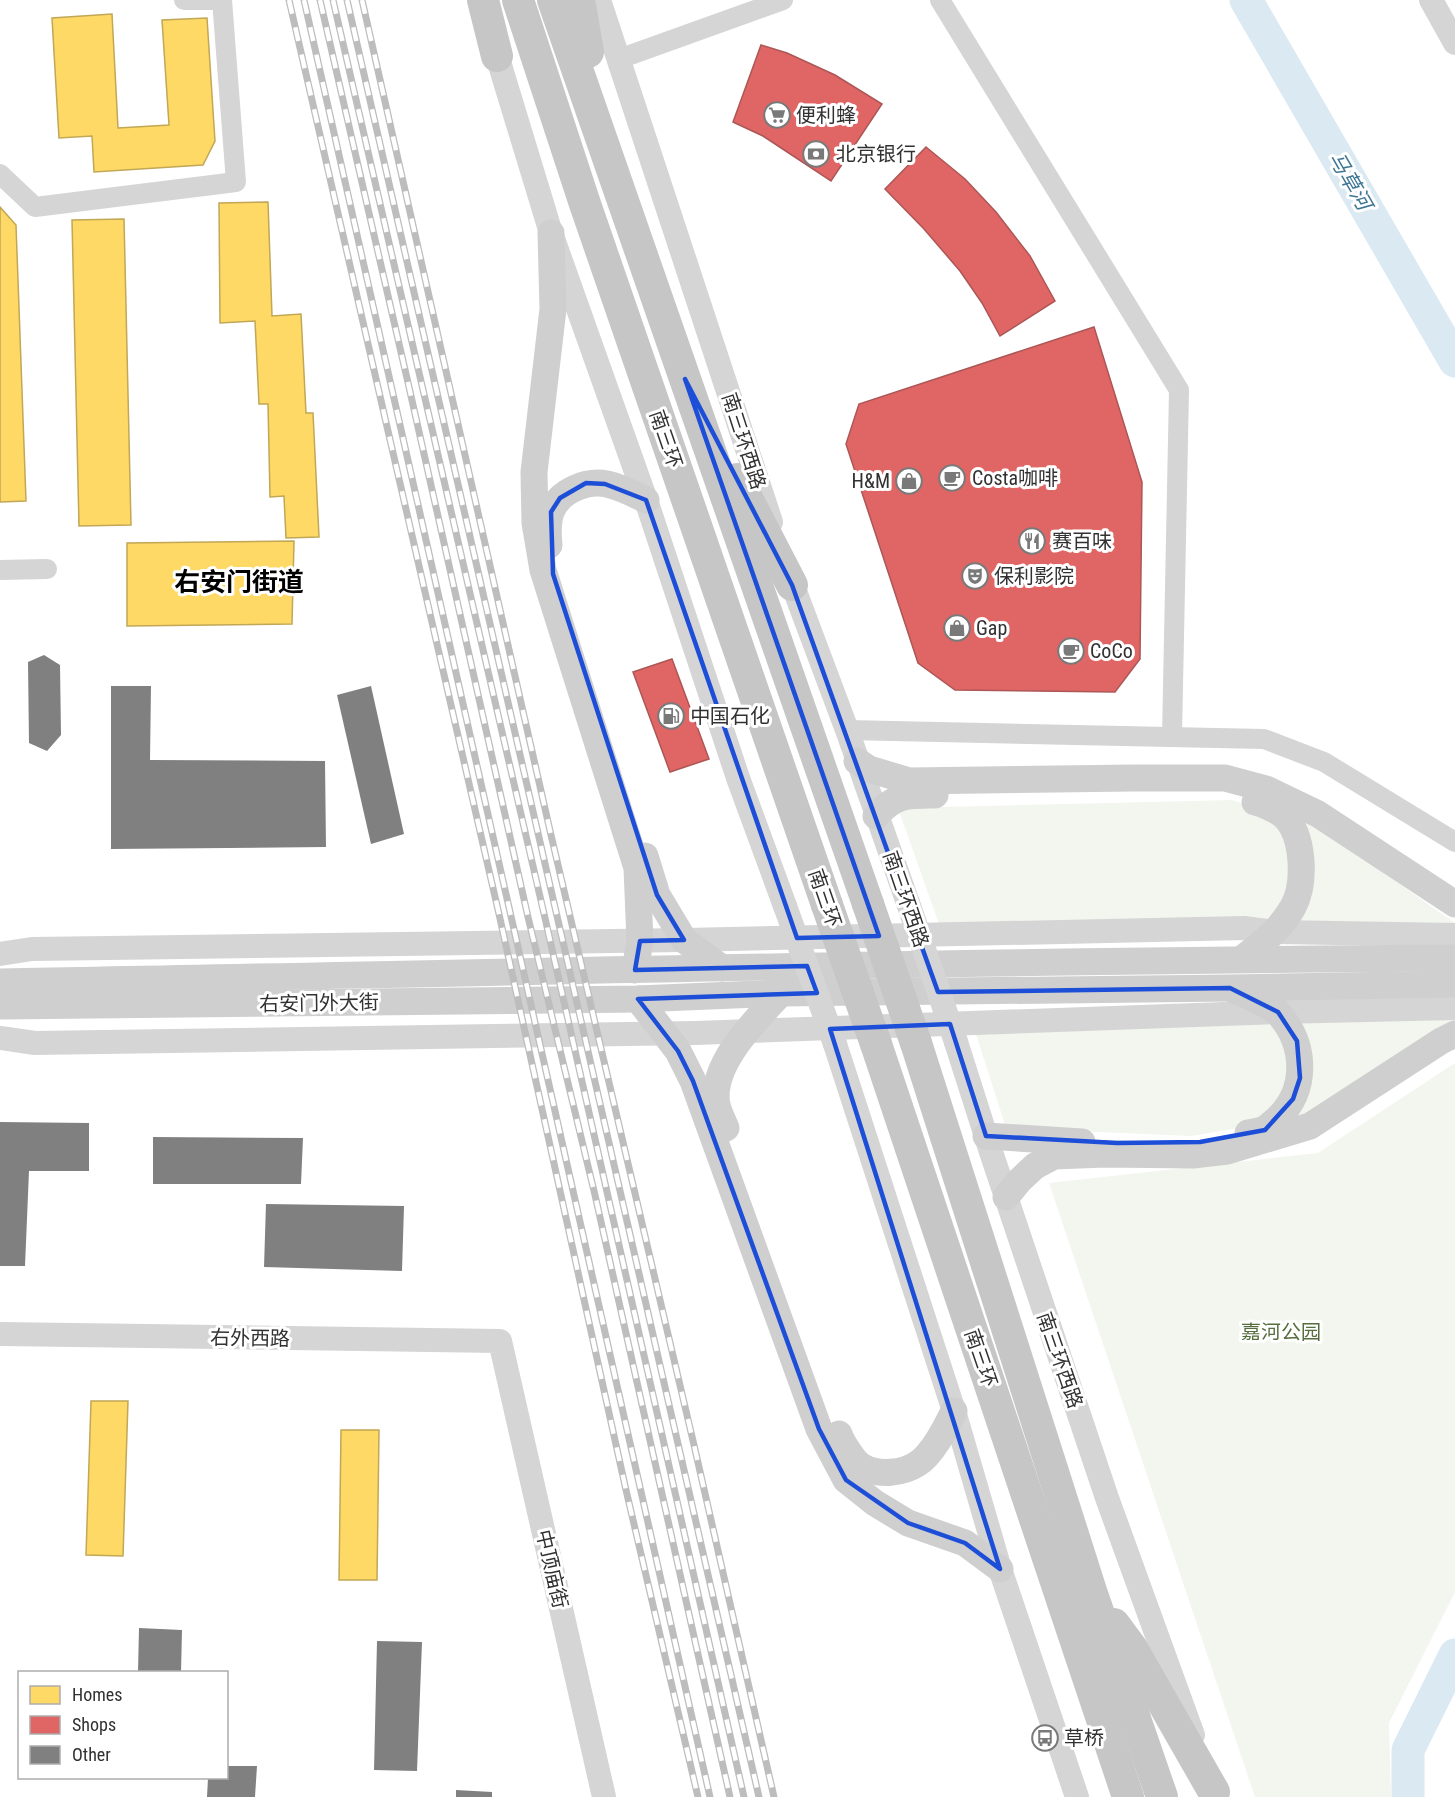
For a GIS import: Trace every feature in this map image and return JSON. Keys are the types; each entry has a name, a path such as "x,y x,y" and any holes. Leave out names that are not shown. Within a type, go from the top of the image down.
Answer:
{"highway":[{"path":"483,0 497,56"},
{"name":"南三环","path":"518,0 585,204 876,1044 1128,1797"},
{"name":"南三环","path":"553,0 916,1043 1092,1594 1162,1797"},
{"path":"579,0 594,86 618,187"},
{"path":"685,379 792,585"},
{"path":"1092,1594 1131,1647 1215,1794"}],"main road":[{"path":"551,233 553,309 534,472 535,523 543,570 637,868 640,941 634,970"},
{"path":"646,500 605,484 586,483 560,498 551,512 548,539 553,574 657,894 684,940 722,968"},
{"path":"857,761 869,769 909,781 1225,778 1266,789 1317,814 1455,904"},
{"path":"876,816 896,798 919,795 1234,795 1260,803 1283,815 1295,832 1300,850 1302,876 1294,905 1276,932 1242,959"},
{"name":"右安门外大街","path":"0,982 1242,959 1455,958"},
{"name":"右安门外大街","path":"0,1006 638,999 781,993 1455,984"},
{"path":"986,1136 1118,1143 1200,1142 1265,1130 1282,1114 1293,1099 1300,1078 1297,1041 1278,1012 1230,988"},
{"path":"781,993 745,1032 726,1061 716,1088 717,1106 842,1442 862,1467 878,1471 900,1472 919,1463 939,1439 954,1411"},
{"path":"638,999 678,1051 693,1081 819,1429 846,1480 875,1503 908,1523 965,1543 1000,1569"},
{"path":"1006,1197 1035,1166 1054,1156 1193,1155 1227,1151 1310,1126 1455,1034"}],"street":[{"path":"0,174 35,207 236,182 222,0 184,0"},
{"path":"478,0 551,233 646,500 738,778 836,1044 954,1411 1000,1569 1077,1797"},
{"name":"南三环西路","path":"599,0 792,585 847,730 908,903 1107,1498 1215,1794"},
{"path":"619,59 783,0"},
{"path":"940,0 1179,390 1172,736"},
{"path":"1431,0 1455,43"},
{"path":"0,570 47,569"},
{"path":"847,730 1264,739 1324,762 1455,842"},
{"path":"0,954 32,949 640,941 1244,928 1276,932 1455,935"},
{"path":"0,1038 35,1043 664,1034 1278,1012 1455,1008"},
{"name":"右外西路","path":"0,1334 500,1341"},
{"name":"中顶庙街","path":"500,1341 604,1797"}],"highlighted area":[{"path":"685,379 792,585 938,992 1230,988 1278,1012 1297,1041 1300,1078 1293,1099 1265,1130 1200,1142 1117,1143 986,1136 950,1024 830,1029 1000,1569 965,1543 908,1523 846,1480 819,1429 693,1081 678,1051 638,999 817,993 807,966 635,970 640,941 684,940 657,895 553,574 551,512 560,498 586,483 605,484 646,500 797,938 879,936"}],"green space":[{"path":"1232,800 1259,809 1291,833 1286,907 1263,922 939,924 898,808"},
{"path":"1304,817 1455,923 1289,928"},
{"path":"1455,1016 1455,1020 1291,1125 1292,1017"},
{"path":"1270,1022 1293,1062 1286,1098 1263,1124 1191,1136 1006,1128 974,1028"},
{"name":"嘉河公园","path":"1455,1063 1455,1592 1389,1723 1391,1797 1255,1797 1049,1183 1318,1153"}],"building: Homes":[{"path":"112,14 118,128 169,125 162,20 207,18 215,141 203,165 94,172 92,136 59,138 52,18"},
{"path":"268,202 272,316 301,314 306,413 313,413 319,537 286,538 284,496 270,497 268,404 259,404 255,321 220,323 219,203"},
{"path":"0,207 16,225 26,501 0,502"},
{"path":"124,219 131,525 79,526 72,220"},
{"path":"294,541 292,624 127,626 127,543"},
{"path":"91,1401 128,1401 123,1556 86,1555"},
{"path":"341,1430 379,1430 377,1580 339,1580"}],"building: Shops":[{"path":"761,45 787,53 835,75 882,104 831,181 763,136 733,122"},
{"path":"926,147 965,179 996,212 1030,256 1055,301 1000,336 982,303 960,271 885,189"},
{"path":"1094,327 1142,482 1140,659 1115,692 955,690 918,663 846,444 859,404"},
{"name":"中国石化","path":"672,659 709,759 670,772 633,672"}],"building: Other":[{"path":"44,655 60,665 61,735 47,751 29,743 28,662"},
{"path":"111,686 151,686 150,760 325,761 326,847 111,849"},
{"path":"371,686 404,834 371,844 337,695"},
{"path":"0,1122 89,1123 89,1171 29,1171 25,1266 0,1266"},
{"path":"153,1137 303,1138 301,1184 153,1184"},
{"path":"266,1204 404,1206 402,1271 264,1267"},
{"path":"139,1628 182,1630 181,1671 138,1671"},
{"path":"377,1641 422,1642 417,1771 374,1770"},
{"path":"228,1766 257,1766 255,1797 207,1797 208,1779 228,1779"},
{"path":"456,1790 492,1792 492,1797 456,1797"}],"waterway":[{"name":"马草河","path":"1246,0 1455,361"},
{"name":"马草河","path":"1408,1797 1408,1750 1455,1655"}],"railway":[{"path":"289,0 499,914 626,1490 698,1797"},
{"path":"304,0 710,1797"},
{"path":"320,0 528,917 595,1195 730,1797"},
{"path":"333,0 545,918 744,1797"},
{"path":"347,0 759,1797"},
{"path":"362,0 551,835 774,1797"}],"place":[{"name":"便利蜂","path":"777,115"},
{"name":"北京银行","path":"816,154"},
{"name":"Costa咖啡","path":"952,478"},
{"name":"H&M","path":"909,481"},
{"name":"赛百味","path":"1032,541"},
{"name":"保利影院","path":"975,576"},
{"name":"Gap","path":"957,628"},
{"name":"CoCo","path":"1071,651"},
{"name":"中国石化","path":"671,716"},
{"name":"草桥","path":"1045,1738"}],"district":[{"name":"右安门街道","path":"239,582"}]}
